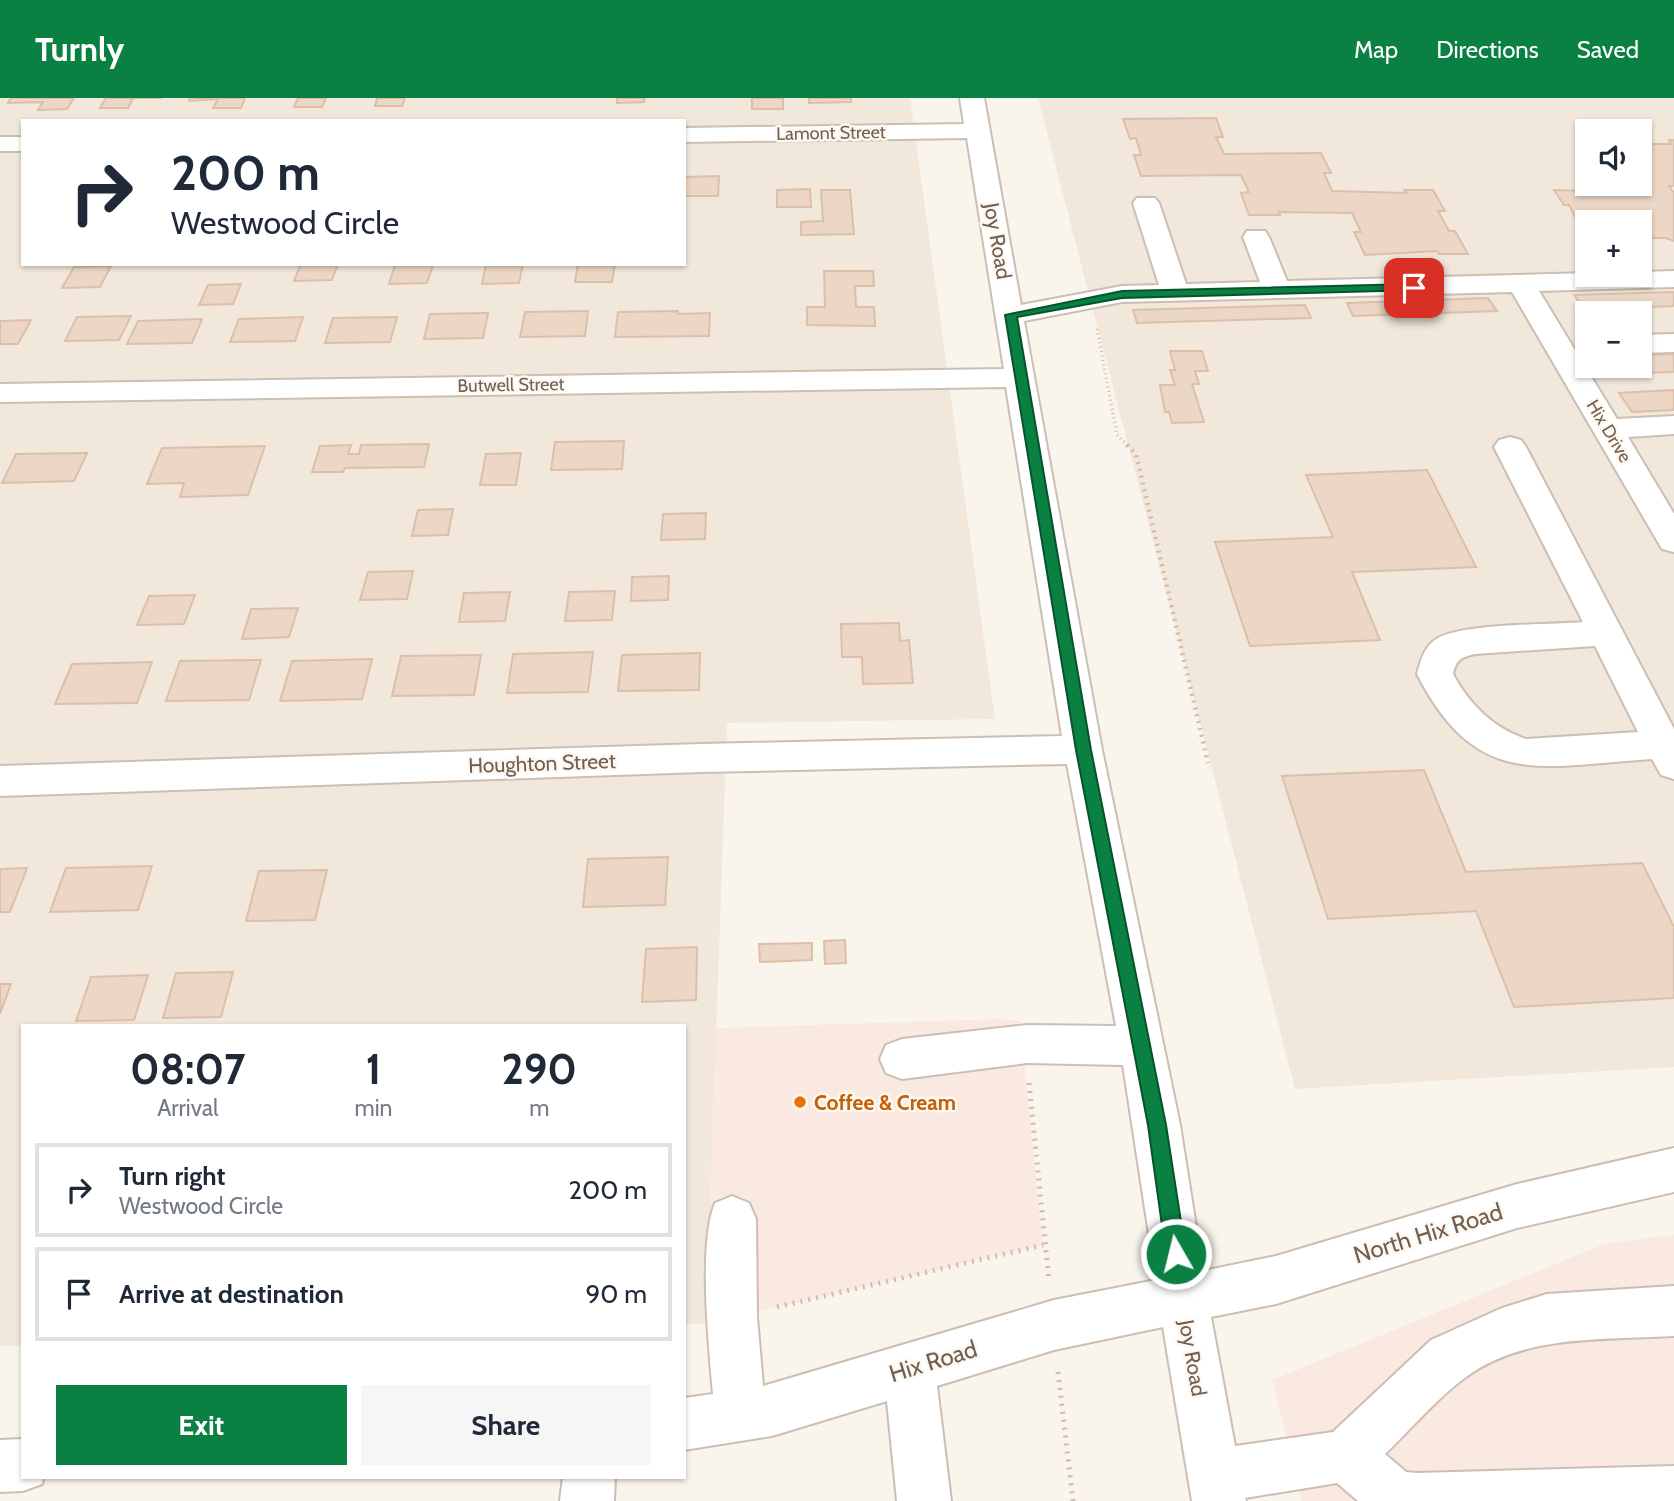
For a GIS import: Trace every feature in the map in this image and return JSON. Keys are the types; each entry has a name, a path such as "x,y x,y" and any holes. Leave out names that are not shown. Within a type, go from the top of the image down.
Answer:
{"street":[{"name":"Joy Road","path":"972,98 1022,378 1083,750 1157,1125 1183,1298 1217,1488"},
{"name":"Lamont Street","path":"686,135 978,131"},
{"path":"0,144 21,144"},
{"path":"1146,202 1175,293"},
{"path":"1256,237 1278,292"},
{"path":"1011,315 1122,294 1278,292 1674,279"},
{"name":"Hix Drive","path":"1522,285 1573,347 1607,429 1674,541"},
{"path":"1652,344 1674,343"},
{"name":"Butwell Street","path":"0,393 1022,378"},
{"path":"1607,429 1674,425"},
{"path":"1510,447 1669,754 1525,753 1496,743 1469,724 1446,695 1435,674 1438,657 1451,647 1475,642 1606,633"},
{"name":"Houghton Street","path":"0,781 702,758 1083,750"},
{"path":"902,1059 1027,1044 1141,1046"},
{"name":"North Hix Road","path":"1183,1298 1276,1280 1517,1206 1674,1170"},
{"path":"732,1219 732,1317 740,1415"},
{"name":"Hix Road","path":"686,1424 772,1410 1054,1325 1183,1298"},
{"path":"1217,1488 1346,1456 1449,1358 1502,1333 1547,1319 1674,1311"},
{"path":"909,1367 925,1501"},
{"path":"1346,1456 1395,1497 1417,1500 1674,1493"},
{"path":"0,1466 21,1465"},
{"path":"587,1501 589,1479"}],"path":[{"path":"1096,321 1117,435 1136,454 1208,763"},
{"path":"1029,1084 1047,1268"},
{"path":"766,1310 1043,1245"},
{"path":"1059,1388 1073,1501"}],"shaded area":[{"path":"0,98 910,98 995,719 727,723 706,1324 686,1324 686,1024 21,1024 21,1346 0,1346"},
{"path":"1038,98 1674,98 1674,1067 1295,1089"},
{"path":"1002,1019 1020,1021 1043,1245 706,1324 716,1028"},
{"path":"1674,1235 1674,1501 1302,1501 1272,1380 1604,1244"}],"building":[{"path":"11,98 74,98 67,109 38,110 43,102 8,103"},
{"path":"106,98 133,98 128,108 100,108"},
{"path":"190,98 245,98 241,108 213,108 218,99 189,101"},
{"path":"298,98 326,98 322,107 294,107"},
{"path":"377,98 405,98 402,106 375,106"},
{"path":"617,98 645,98 644,102 617,103"},
{"path":"752,98 783,98 783,109 752,109"},
{"path":"809,98 851,98 851,102 809,103"},
{"path":"1216,118 1223,137 1216,137 1224,154 1321,153 1331,173 1324,173 1332,191 1406,193 1404,190 1433,190 1445,211 1438,211 1449,231 1455,231 1468,254 1439,254 1437,251 1365,255 1354,232 1361,232 1352,213 1279,212 1280,215 1249,215 1241,193 1249,192 1241,175 1141,176 1134,155 1141,155 1136,138 1130,139 1123,119"},
{"path":"1669,140 1674,140 1674,186 1669,186 1674,193 1674,241 1652,238 1652,210 1575,210 1575,216 1569,205 1564,205 1554,190 1575,191 1575,196 1652,196 1652,144 1671,144"},
{"path":"719,176 718,196 686,196 686,177"},
{"path":"810,189 811,207 777,207 777,190"},
{"path":"821,190 850,190 854,234 801,235 801,222 823,221"},
{"path":"111,266 100,287 62,288 74,267"},
{"path":"300,266 337,266 332,280 294,281"},
{"path":"395,266 433,266 427,283 389,284"},
{"path":"486,266 523,266 519,283 482,284"},
{"path":"578,266 615,266 612,282 575,282"},
{"path":"824,271 873,271 874,286 855,286 856,307 874,307 875,326 807,325 807,307 825,307"},
{"path":"241,284 233,304 199,305 208,285"},
{"path":"1674,292 1674,306 1652,307 1652,301 1578,301 1574,295"},
{"path":"1488,298 1497,311 1353,316 1347,303"},
{"path":"1305,305 1311,318 1137,323 1133,310"},
{"path":"588,311 585,336 520,337 525,312"},
{"path":"678,311 678,314 710,313 709,336 615,337 618,312"},
{"path":"488,313 483,338 424,339 430,314"},
{"path":"131,316 119,340 65,341 77,317"},
{"path":"303,317 295,341 230,342 239,319"},
{"path":"397,317 390,342 325,343 333,318"},
{"path":"202,319 192,343 127,344 138,321"},
{"path":"31,320 18,344 0,344 0,321"},
{"path":"1170,351 1202,351 1208,371 1195,371 1199,384 1192,384 1204,422 1172,423 1169,412 1165,412 1160,385 1175,385 1170,370 1175,370"},
{"path":"1674,354 1674,372 1652,373 1652,355"},
{"path":"1674,390 1674,410 1632,412 1619,393"},
{"path":"624,441 622,469 551,470 555,442"},
{"path":"429,444 424,467 345,468 343,472 312,472 320,446 351,445 348,454 359,454 361,445"},
{"path":"265,446 248,495 180,497 184,483 147,484 162,448"},
{"path":"87,453 74,481 2,483 16,454"},
{"path":"521,453 516,485 480,485 486,454"},
{"path":"1427,470 1476,567 1352,572 1380,640 1250,646 1215,542 1333,537 1306,475"},
{"path":"453,509 448,535 412,536 418,510"},
{"path":"706,513 705,539 661,540 663,514"},
{"path":"413,571 407,599 360,600 368,572"},
{"path":"669,576 668,600 631,601 632,577"},
{"path":"615,591 612,620 565,621 569,592"},
{"path":"510,592 505,621 459,622 464,593"},
{"path":"195,595 184,624 137,625 149,596"},
{"path":"298,608 289,637 242,639 251,609"},
{"path":"899,623 900,641 909,640 913,683 863,684 862,657 842,657 841,624"},
{"path":"593,652 588,692 507,693 513,654"},
{"path":"700,653 699,690 618,691 622,655"},
{"path":"481,655 474,695 392,696 401,656"},
{"path":"372,659 362,699 280,701 292,661"},
{"path":"261,660 249,700 166,701 180,661"},
{"path":"152,662 137,703 55,704 72,664"},
{"path":"1424,770 1466,872 1642,863 1674,927 1674,998 1514,1007 1476,911 1328,919 1282,776"},
{"path":"668,857 665,905 583,907 588,859"},
{"path":"152,866 138,910 50,912 66,868"},
{"path":"27,868 10,912 0,912 0,869"},
{"path":"327,870 315,920 246,921 259,871"},
{"path":"845,940 846,963 825,964 824,941"},
{"path":"812,943 812,960 760,962 759,944"},
{"path":"697,947 696,1000 642,1002 646,949"},
{"path":"233,972 221,1017 163,1018 176,973"},
{"path":"148,975 134,1020 76,1021 91,977"},
{"path":"0,984 11,984 0,1014"}],"place":[{"name":"Coffee & Cream","path":"800,1102"}],"route":[{"path":"1176,1254 1157,1125 1083,750 1011,315 1122,294 1414,288"}]}
